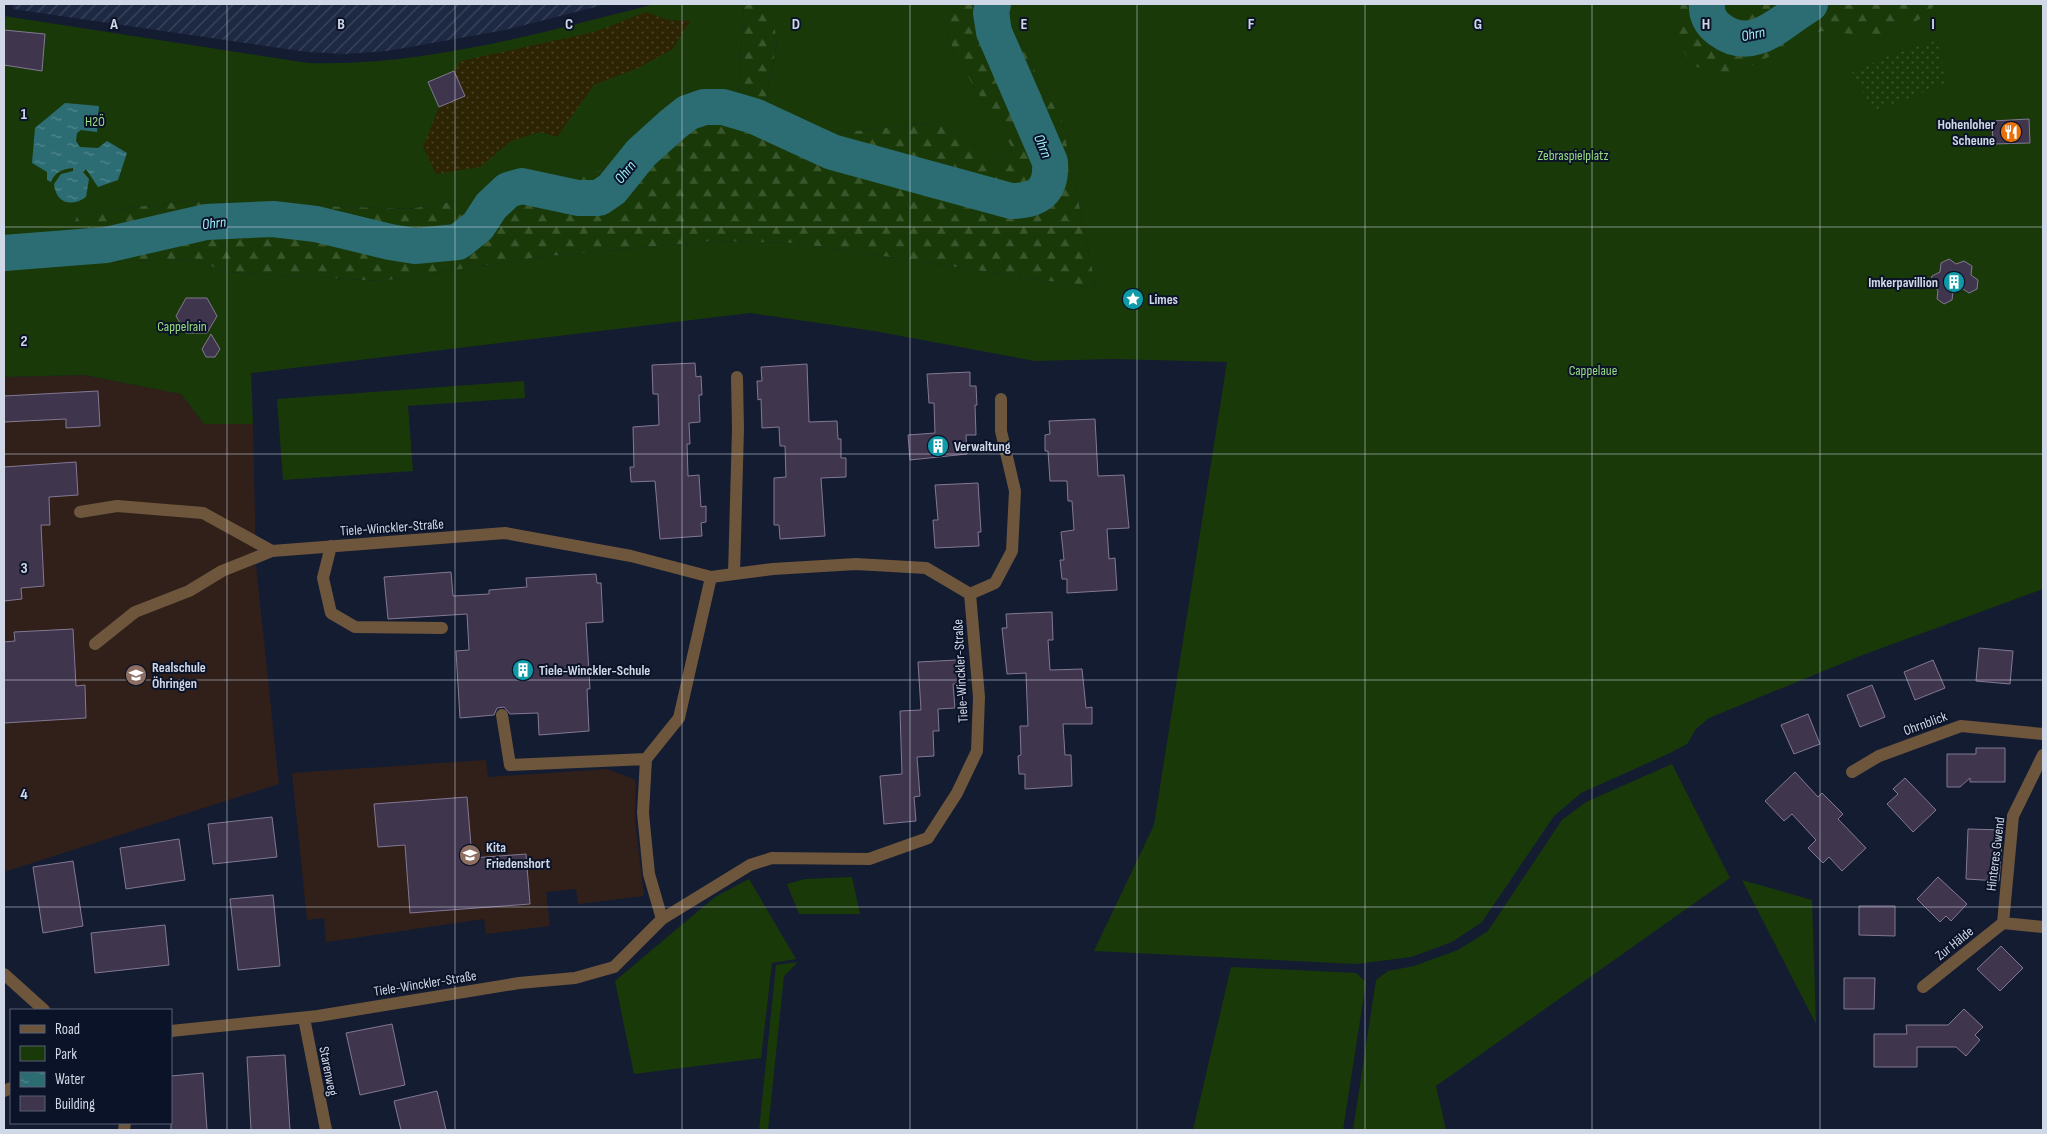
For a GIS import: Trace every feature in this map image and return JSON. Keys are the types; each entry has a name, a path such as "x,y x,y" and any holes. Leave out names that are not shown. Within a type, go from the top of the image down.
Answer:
{"street":[{"path":"734,574 738,429 737,377"},
{"path":"970,594 995,583 1012,551 1015,491 1000,431 1001,399"},
{"path":"80,512 117,506 203,513 272,552"},
{"name":"Tiele-Winckler-Straße","path":"95,644 135,612 189,591 222,571 272,552 505,533 631,556 711,577 856,564 926,568 970,594 978,697 977,751 957,793 928,838 869,859 772,858 750,865 662,919 614,968 575,978 519,983 304,1018 172,1031"},
{"path":"331,546 323,578 331,613 355,627 442,628"},
{"path":"662,919 649,874 643,813 646,759 679,718 711,577"},
{"path":"502,715 510,765 646,759"},
{"name":"Ohrnblick","path":"1852,772 1879,756 1961,726 2043,734"},
{"name":"Hinteres Gwend","path":"2003,923 2013,816 2043,755"},
{"path":"2003,923 2043,927"},
{"name":"Zur Hälde","path":"1923,987 2003,923"},
{"path":"4,974 43,1009"},
{"name":"Starenweg","path":"304,1018 326,1130"}],"shaded area":[{"path":"13,4 607,4 505,30 387,51 345,54 307,52 13,9"},
{"name":"Realschule Öhringen","path":"84,375 181,394 204,424 253,424 256,565 279,784 4,872 4,377"},
{"name":"Kita Friedenshort","path":"486,760 488,777 607,769 636,780 635,821 644,896 578,904 576,889 546,892 550,926 486,934 484,919 326,942 324,918 307,920 292,773"}],"green space":[{"name":"Cappelaue","path":"655,4 744,4 738,95 666,109 606,170 507,181 458,201 409,209 185,201 78,214 57,263 194,259 226,272 382,281 539,257 712,241 796,243 1096,288 1062,121 1008,20 1016,4 2043,4 2043,589 1860,656 1709,718 1696,729 1687,744 1581,793 1554,816 1482,922 1452,942 1411,957 1356,964 1094,951 1154,825 1227,362 1113,359 1035,361 874,331 750,313 251,373 253,424 204,424 181,394 84,375 4,377 4,16 308,63 352,63 395,59 483,46"},
{"path":"744,4 770,4 777,41 765,106 828,134 938,122 996,162 1013,149 955,56 945,25 956,4 1016,4 1008,20 1062,121 1096,288 796,243 712,241 539,257 382,281 226,272 194,259 57,263 78,214 185,201 409,209 458,201 507,181 606,170 666,109 710,83 738,95"},
{"path":"770,4 956,4 945,25 955,56 1013,149 996,162 938,122 828,134 765,106 777,42"},
{"path":"1676,4 1723,4 1723,18 1738,23 1762,4 1934,4 1929,15 1881,37 1821,31 1728,77 1694,66 1676,42"},
{"path":"1937,40 1946,83 1874,112 1852,72 1891,55"},
{"path":"524,381 525,398 408,406 413,471 283,480 277,399"},
{"path":"1672,764 1730,878 1436,1086 1446,1130 1353,1130 1376,980 1388,971 1414,966 1458,950 1488,931 1562,820 1586,802"},
{"path":"852,877 860,914 799,914 787,884 805,879"},
{"path":"749,879 796,959 772,963 761,1058 634,1074 615,981 715,897"},
{"path":"1742,880 1812,900 1816,1024"},
{"path":"798,962 784,976 768,1130 759,1130 776,965"},
{"path":"1231,967 1356,973 1366,982 1343,1130 1193,1130"}],"sand":[{"path":"646,12 668,20 690,21 673,49 638,68 594,85 557,137 540,132 511,141 480,167 436,174 423,147 439,107 465,96 454,71 461,61 594,32"}],"water":[{"path":"65,103 99,106 97,132 81,130 77,133 76,141 80,147 98,148 107,141 127,153 118,180 98,187 86,169 83,172 89,179 86,197 70,203 61,200 55,191 54,184 61,174 73,171 73,168 59,172 51,182 47,180 47,172 32,163 35,128"}],"building":[{"path":"4,30 45,34 42,71 4,65"},
{"path":"454,71 465,96 439,107 428,82"},
{"name":"Hohenloher Scheune","path":"2029,119 2030,143 1993,144 1992,121"},
{"name":"Imkerpavillion","path":"1949,259 1956,264 1964,261 1972,266 1971,275 1978,280 1977,289 1969,293 1954,283 1952,300 1944,304 1937,299 1938,290 1930,284 1932,276 1940,272 1941,263"},
{"path":"186,298 207,298 217,316 207,333 186,333 176,316"},
{"path":"211,334 220,349 215,357 206,357 202,349"},
{"path":"695,363 696,377 701,376 702,395 699,395 700,422 689,423 690,444 687,444 688,476 699,475 701,507 706,506 706,522 701,523 702,536 660,539 655,481 631,482 630,467 634,467 633,427 659,425 658,394 653,394 652,365"},
{"path":"807,364 809,422 837,421 838,439 841,439 841,458 846,458 846,477 821,478 825,536 780,539 779,525 774,525 774,478 786,477 785,446 780,446 779,427 762,428 761,399 758,400 757,381 762,381 761,367"},
{"path":"970,372 970,386 976,386 976,435 966,435 967,454 910,460 908,435 935,433 934,403 929,403 927,374"},
{"path":"98,391 100,426 66,428 66,419 4,422 4,396"},
{"path":"1095,419 1098,476 1124,475 1129,528 1107,529 1109,559 1115,558 1117,590 1067,593 1067,579 1062,579 1060,560 1064,560 1061,532 1074,530 1072,501 1068,501 1067,481 1050,481 1048,451 1045,451 1045,435 1050,434 1049,421"},
{"path":"76,462 78,495 49,497 50,525 41,525 44,586 21,588 22,599 4,601 4,467"},
{"path":"978,483 981,532 978,532 979,546 935,548 933,520 938,520 935,485"},
{"name":"Tiele-Winckler-Schule","path":"451,572 453,596 489,594 489,590 527,587 526,578 596,574 597,583 601,583 603,622 586,623 590,689 587,689 589,731 539,735 538,713 510,714 504,707 497,708 494,715 460,718 456,651 469,650 467,614 388,619 384,577"},
{"path":"1052,612 1053,640 1048,640 1050,670 1082,669 1086,708 1092,707 1092,724 1063,724 1065,755 1071,755 1072,786 1025,789 1025,774 1019,774 1018,756 1021,755 1020,726 1028,726 1026,673 1007,674 1002,628 1007,628 1006,614"},
{"path":"73,629 76,686 85,685 86,718 4,723 4,642 15,641 14,632"},
{"path":"1979,648 2013,651 2010,684 1976,681"},
{"path":"957,660 959,684 953,684 955,708 938,709 939,731 933,731 934,756 917,757 920,796 914,797 916,821 884,824 880,776 902,774 900,711 921,710 918,662"},
{"path":"1933,660 1945,688 1915,700 1904,672"},
{"path":"1872,685 1885,717 1860,727 1847,695"},
{"path":"1808,714 1820,744 1794,754 1781,725"},
{"path":"1976,748 2005,748 2005,782 1970,782 1970,778 1960,787 1947,787 1947,754 1976,754"},
{"path":"1795,772 1818,797 1822,793 1843,814 1838,819 1866,848 1842,871 1829,857 1823,863 1808,848 1816,840 1792,814 1784,821 1765,801"},
{"path":"1905,778 1936,810 1913,832 1887,804 1898,794 1893,789"},
{"path":"467,797 472,858 526,854 530,904 410,913 405,845 378,847 374,804"},
{"path":"272,817 277,857 213,864 208,824"},
{"path":"1968,829 2003,830 1999,881 1966,879"},
{"path":"179,839 185,880 126,889 120,848"},
{"path":"73,861 83,926 43,933 33,867"},
{"path":"1938,877 1967,904 1951,921 1946,916 1940,922 1917,899"},
{"path":"273,895 280,966 238,970 230,899"},
{"path":"1859,906 1895,906 1895,936 1859,935"},
{"path":"165,925 169,965 95,973 91,933"},
{"path":"2001,946 2023,968 2000,991 1977,969"},
{"path":"1844,978 1875,978 1874,1009 1844,1009"},
{"path":"1964,1009 1983,1027 1975,1035 1980,1040 1966,1056 1956,1047 1917,1047 1917,1067 1874,1067 1874,1034 1907,1034 1906,1025 1948,1025"},
{"path":"392,1024 405,1085 360,1095 346,1033"},
{"path":"285,1055 290,1130 251,1130 247,1057"},
{"path":"203,1073 207,1130 171,1130 172,1076"},
{"path":"437,1091 446,1130 401,1130 394,1101"}],"waterway":[{"name":"Ohrn","path":"4,253 106,245 206,222 273,219 316,224 390,242 415,246 458,242 478,226 491,206 508,190 522,186 578,198 599,198 612,189 641,153 672,125 687,113 704,107 723,107 754,116 832,152 1011,201 1029,199 1036,196 1046,187 1049,180 1050,162 994,32 991,13 993,4"},
{"name":"Ohrn","path":"1707,4 1708,15 1717,28 1732,37 1744,39 1756,37 1767,32 1810,4"}],"place":[{"name":"Hohenloher Scheune","path":"2011,132"},
{"name":"Imkerpavillion","path":"1954,282"},
{"name":"Limes","path":"1133,299"},
{"name":"Verwaltung","path":"938,446"},
{"name":"Tiele-Winckler-Schule","path":"523,670"},
{"name":"Realschule Öhringen","path":"136,675"},
{"name":"Kita Friedenshort","path":"470,855"}],"park label":[{"name":"H2Ö","path":"95,121"},
{"name":"Zebraspielplatz","path":"1573,155"},
{"name":"Cappelrain","path":"182,326"}]}
